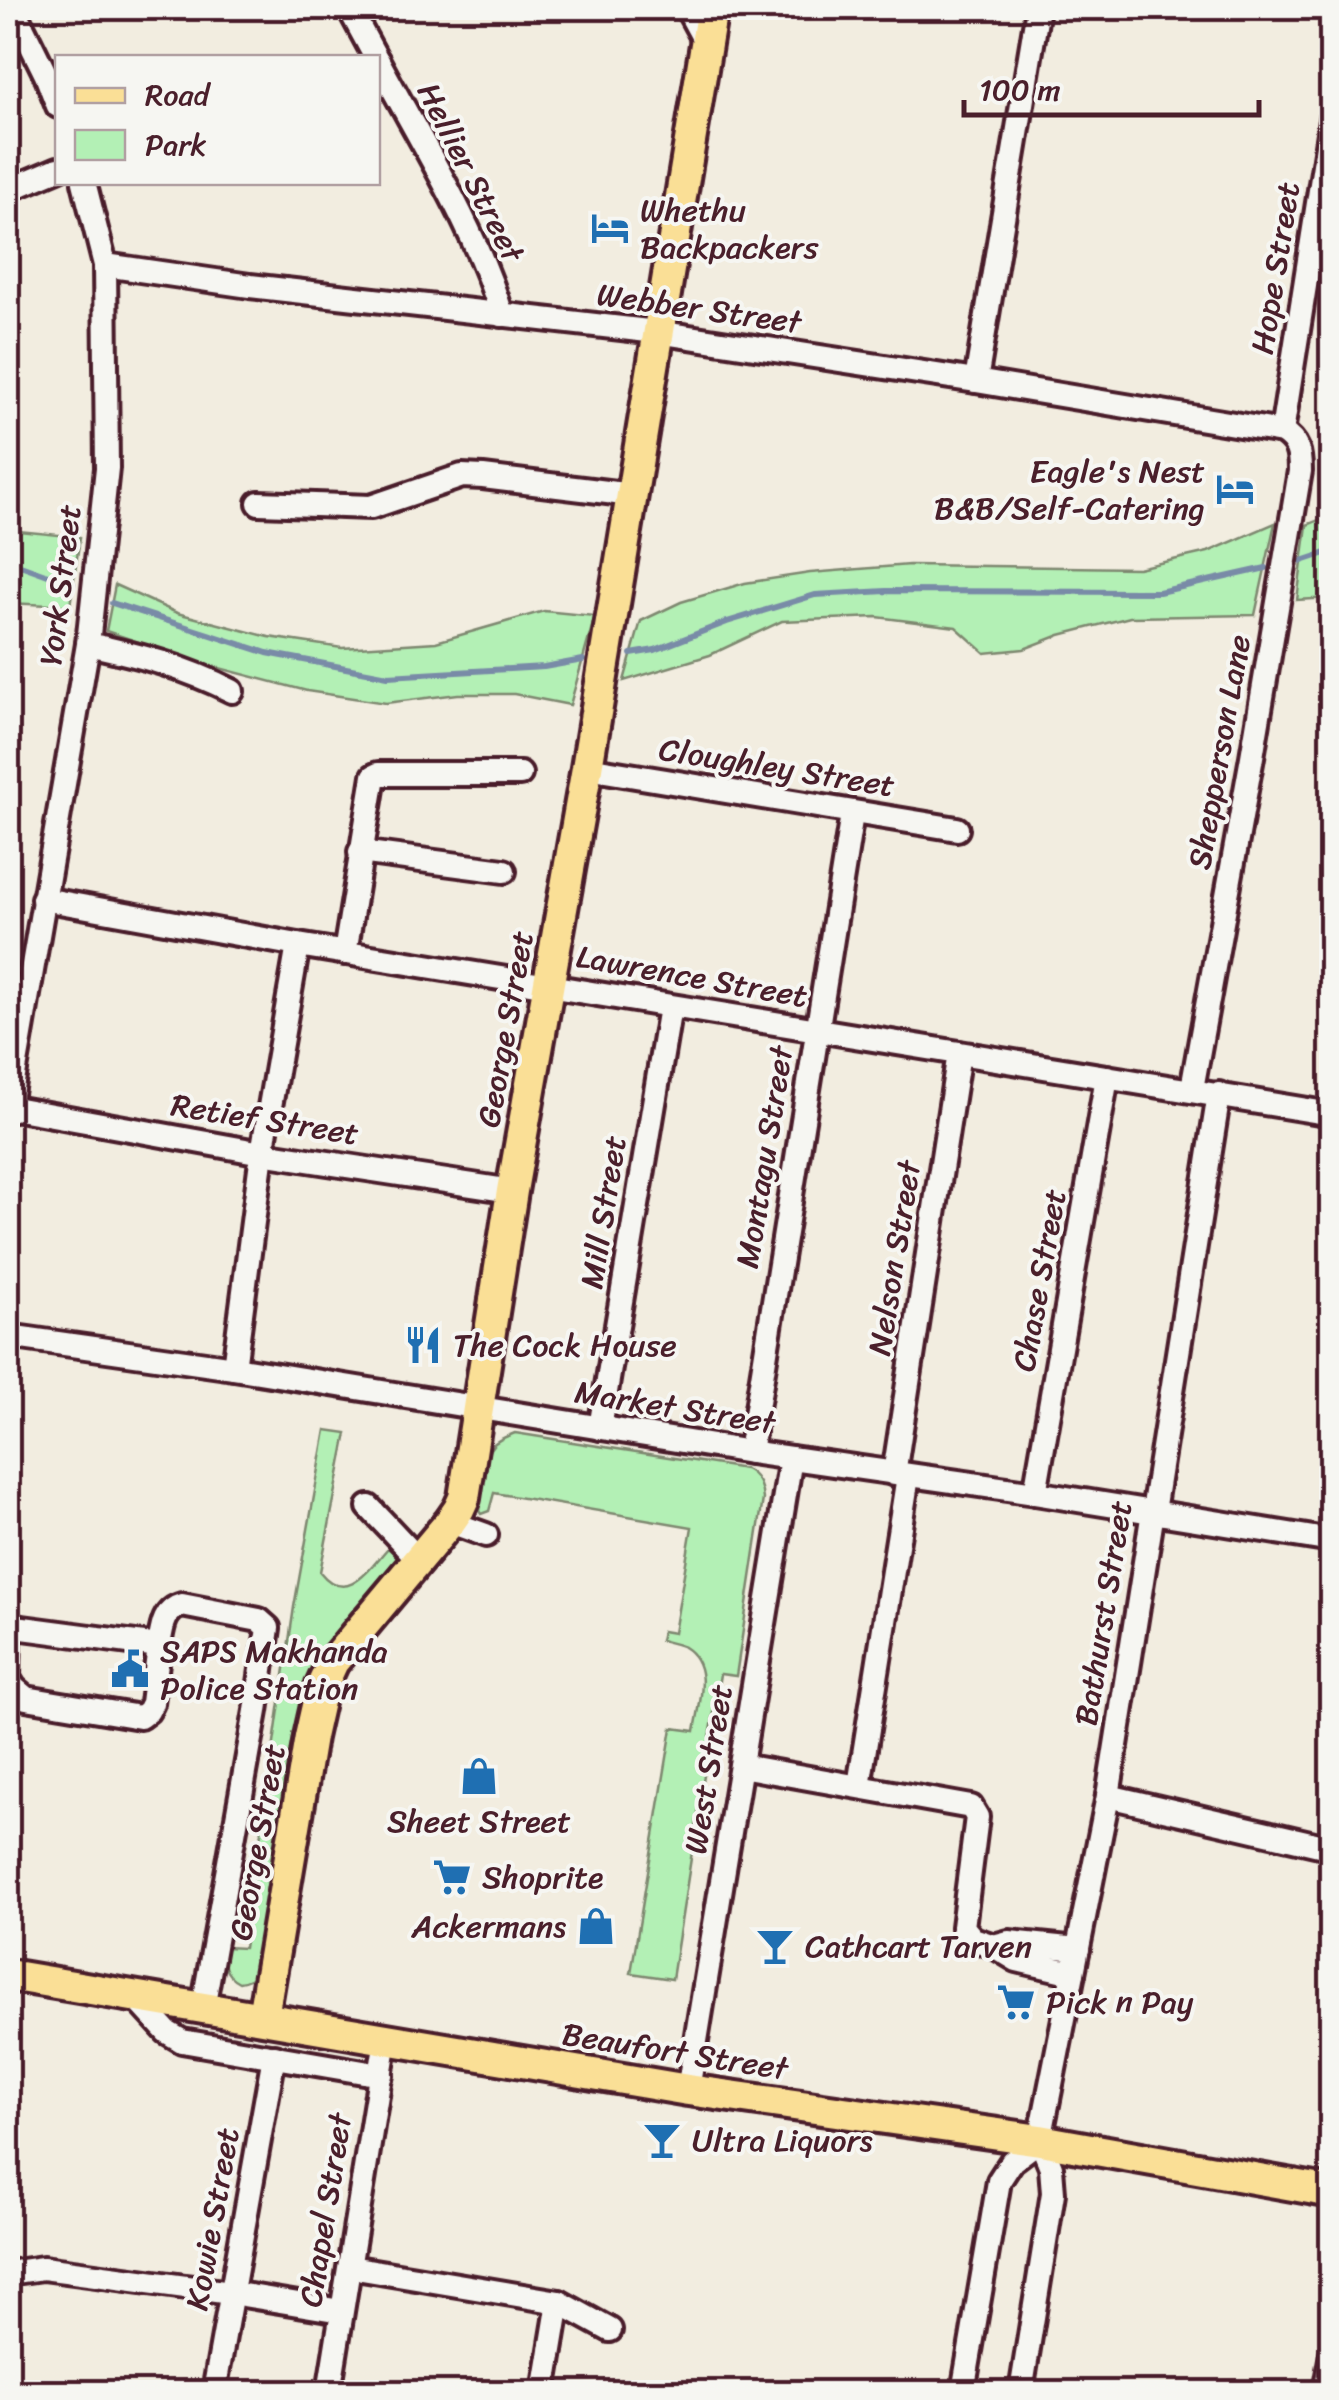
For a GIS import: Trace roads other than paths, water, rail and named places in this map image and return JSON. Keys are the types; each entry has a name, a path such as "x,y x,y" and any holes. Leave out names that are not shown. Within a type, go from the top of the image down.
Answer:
{"main road":[{"name":"George Street","path":"263,2018 321,1688 333,1662 450,1522 464,1498 512,1191 712,8"},
{"name":"Beaufort Street","path":"8,1975 688,2090 1040,2140 1332,2192"}],"street":[{"path":"13,8 55,98"},
{"name":"Hellier Street","path":"349,8 375,55"},
{"path":"687,8 707,45"},
{"path":"976,381 1038,8"},
{"name":"Hellier Street","path":"380,65 472,240 502,315"},
{"name":"Hope Street","path":"1282,432 1324,216 1332,114"},
{"path":"8,190 55,170"},
{"name":"York Street","path":"8,1109 88,644 108,468 104,266 85,185"},
{"name":"Webber Street","path":"104,266 657,332 1282,432"},
{"name":"Shepperson Lane","path":"1192,1089 1300,471 1297,446 1282,432"},
{"path":"259,503 371,507 462,476 632,495"},
{"path":"88,644 160,660 232,692"},
{"name":"Cloughley Street","path":"586,768 956,829"},
{"path":"345,952 372,779 378,774 520,774"},
{"name":"Montagu Street","path":"750,1452 852,814"},
{"path":"360,852 504,871"},
{"name":"Lawrence Street","path":"43,899 298,945 1332,1114"},
{"path":"234,1368 262,1153 298,945"},
{"name":"Mill Street","path":"600,1428 670,1007"},
{"name":"Nelson Street","path":"859,1786 958,1053"},
{"name":"Chase Street","path":"1036,1493 1107,1077"},
{"name":"Bathurst Street","path":"1021,2392 1053,2194 1051,2168 1040,2140 1108,1796 1218,1094"},
{"name":"Retief Street","path":"8,1109 512,1191"},
{"name":"Market Street","path":"8,1336 1332,1541"},
{"name":"West Street","path":"688,2090 791,1458"},
{"path":"368,1507 419,1560"},
{"path":"450,1522 486,1535"},
{"path":"159,1646 8,1626 8,1678 26,1698 140,1716 152,1703 163,1623 174,1607 182,1605 260,1620 268,1628 203,2008"},
{"path":"741,1766 970,1807 976,1817 964,1927 972,1939 1017,1960 1073,1974"},
{"path":"1108,1796 1332,1848"},
{"path":"994,1946 1010,1942 1078,1950"},
{"path":"136,1998 167,2032 182,2041 381,2075"},
{"name":"Chapel Street","path":"329,2392 386,2038"},
{"name":"Kowie Street","path":"214,2392 274,2056"},
{"path":"963,2392 999,2181 1012,2161 1040,2140"},
{"path":"350,2267 560,2302 610,2330"},
{"path":"8,2273 43,2268 341,2311"},
{"path":"544,2392 560,2302"},
{"path":"1325,2392 1332,2354"}],"waterway":[{"path":"1302,561 1332,551"},
{"path":"8,563 73,584"},
{"path":"631,654 655,650 727,622 815,595 886,591 1159,592 1266,568"},
{"path":"112,603 267,653 388,676 544,667 583,660"}],"place":[{"name":"Whethu Backpackers","path":"610,228"},
{"name":"Eagle's Nest B&B/Self-Catering","path":"1235,489"},
{"name":"The Cock House","path":"423,1345"},
{"name":"SAPS Makhanda Police Station","path":"130,1669"},
{"name":"Sheet Street","path":"479,1776"},
{"name":"Shoprite","path":"452,1877"},
{"name":"Ackermans","path":"596,1926"},
{"name":"Cathcart Tarven","path":"775,1946"},
{"name":"Pick n Pay","path":"1016,2002"},
{"name":"Ultra Liquors","path":"662,2140"}]}
